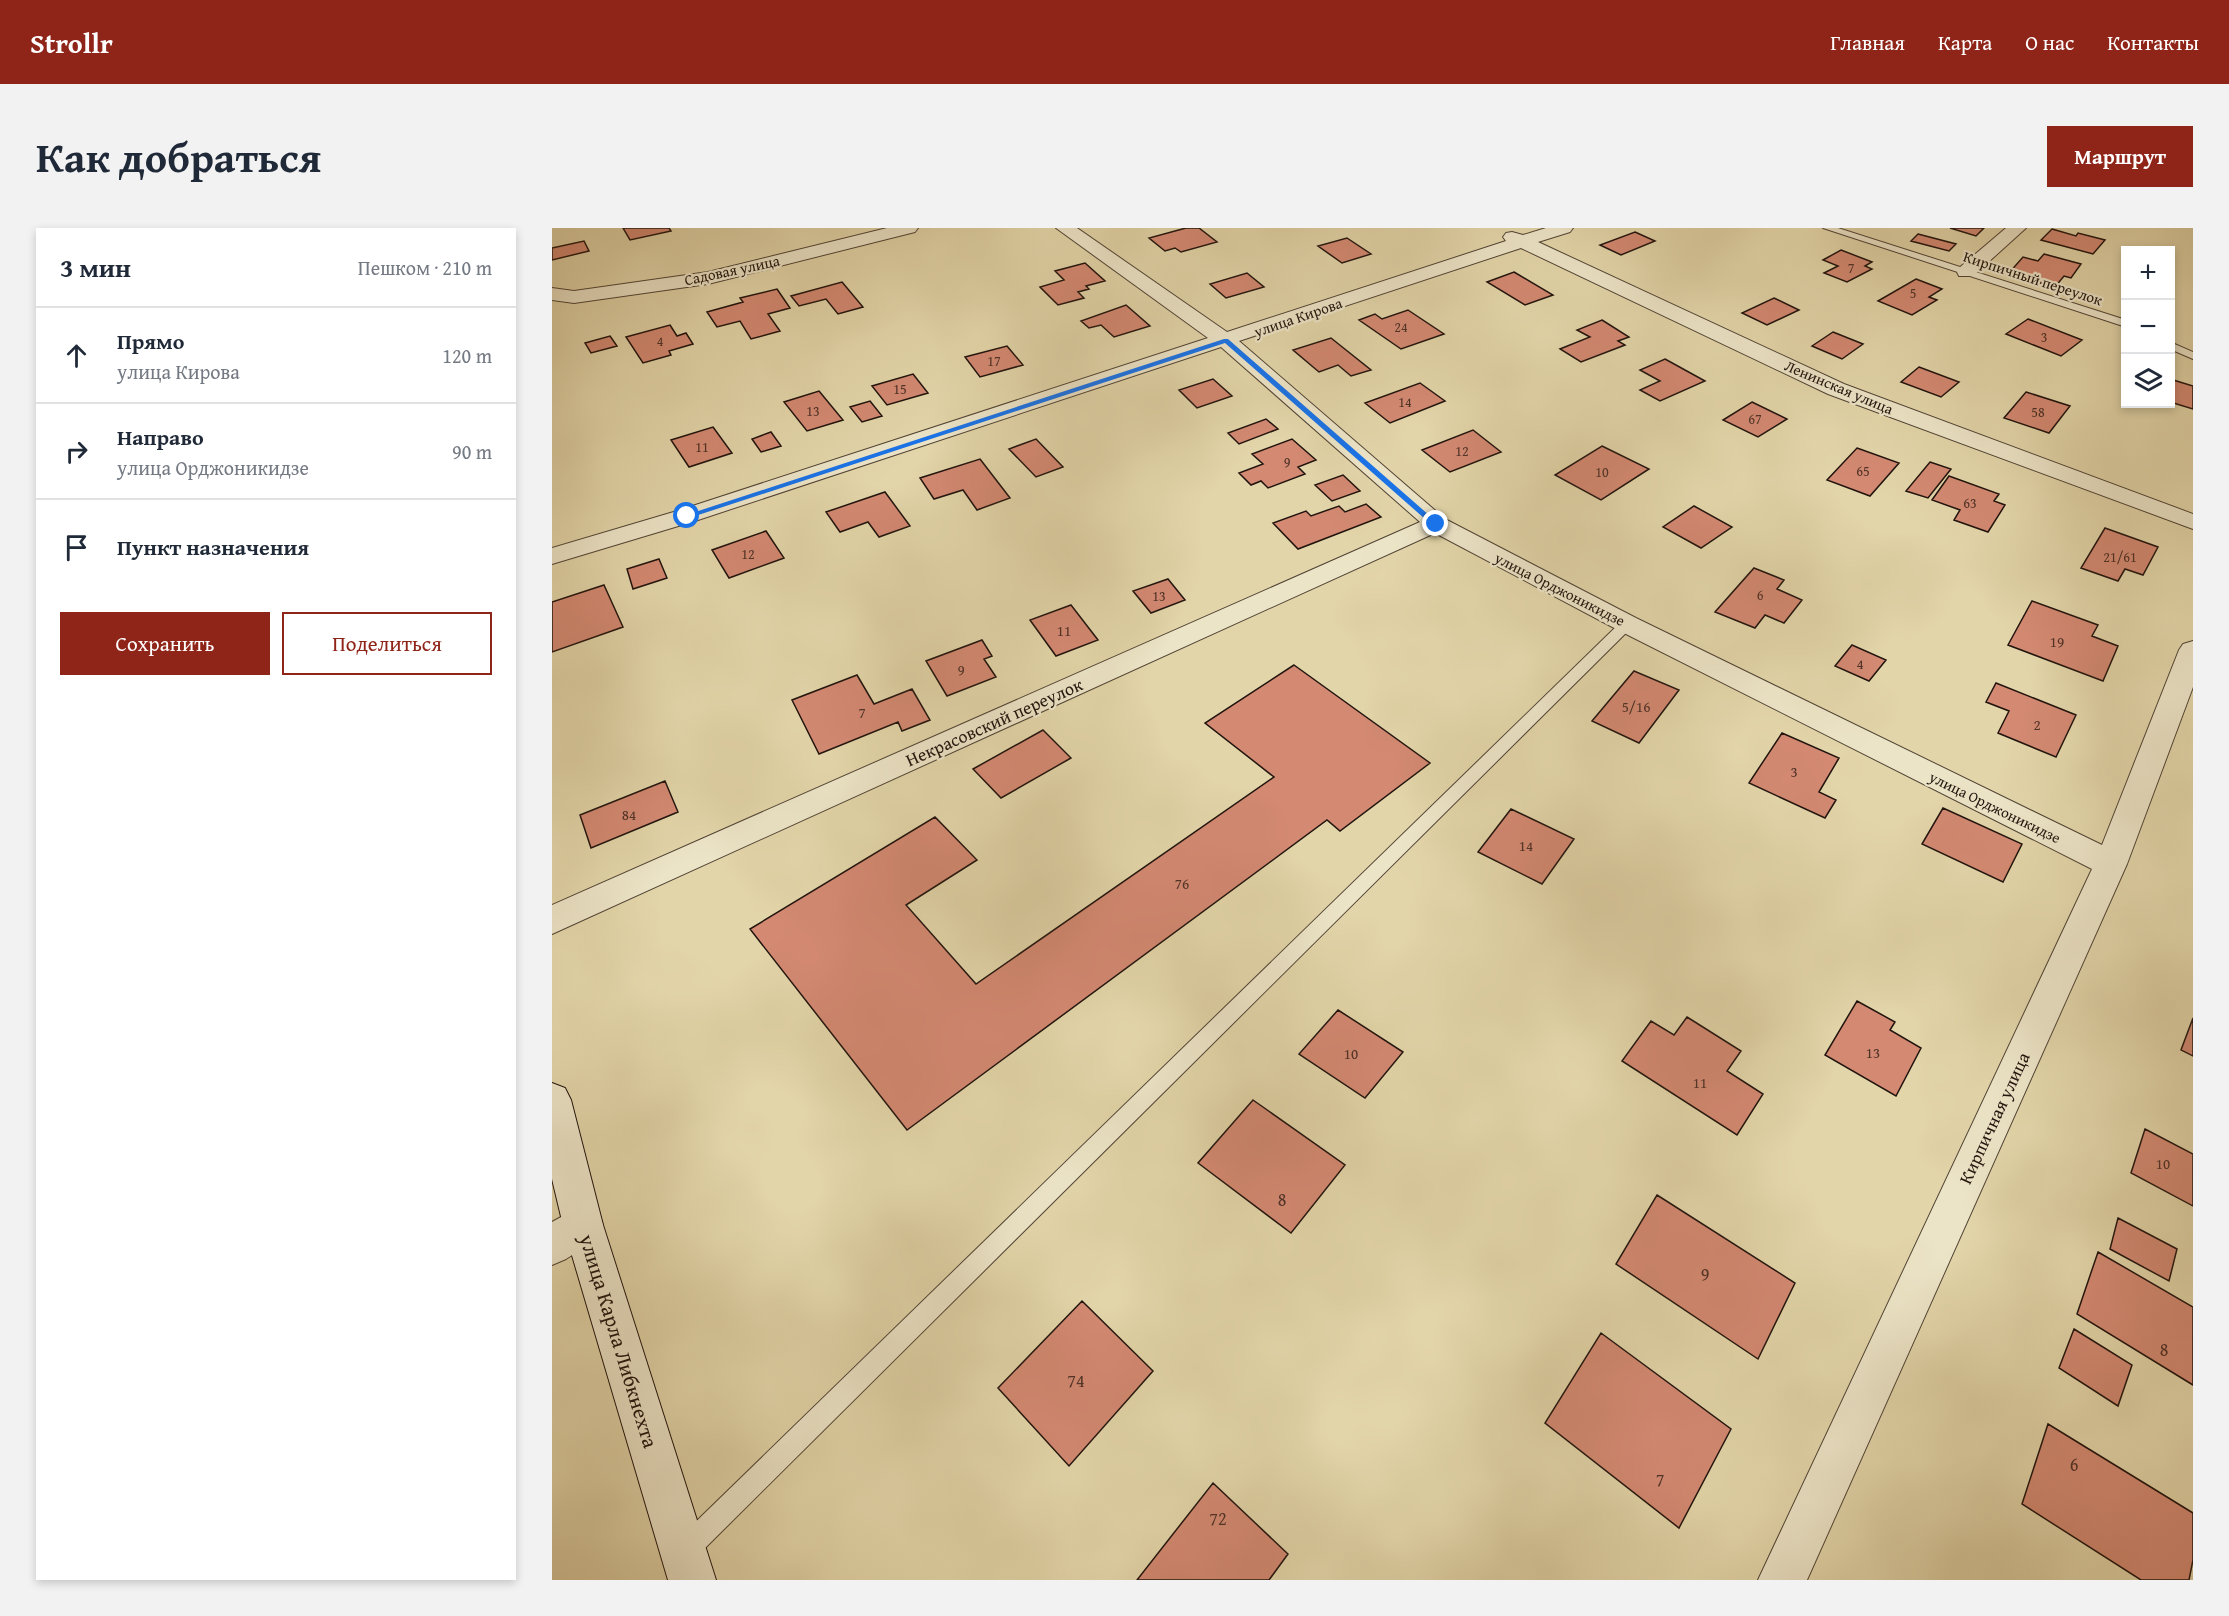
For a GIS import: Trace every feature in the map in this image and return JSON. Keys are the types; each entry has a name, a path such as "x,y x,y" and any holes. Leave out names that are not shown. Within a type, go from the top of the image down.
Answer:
{"street":[{"name":"Садовая улица","path":"552,294 574,297 708,278 909,228"},
{"name":"улица Орджоникидзе","path":"1065,228 1226,341 1436,524 1628,624 2111,864"},
{"name":"Ленинская улица","path":"1496,228 1521,242 1836,388 2193,522"},
{"name":"улица Кирова","path":"552,556 709,509 1226,341 1564,228"},
{"path":"1966,272 2017,228"},
{"name":"Некрасовский переулок","path":"552,920 1436,524"},
{"name":"Кирпичная улица","path":"1782,1580 2111,864 2193,650"},
{"name":"улица Карла Либкнехта","path":"552,1100 568,1235 688,1566"}],"lane":[{"name":"Кирпичный переулок","path":"1828,228 2121,322"},
{"path":"2175,347 2193,356"},
{"path":"688,1566 1628,624"}],"building":[{"path":"623,228 669,228 671,231 630,240"},
{"path":"1186,228 1199,228 1217,242 1181,252 1175,248 1165,251 1149,238"},
{"path":"1950,228 1984,228 1976,236"},
{"path":"2052,229 2076,236 2078,233 2105,240 2093,254 2041,240"},
{"path":"1635,232 1655,241 1621,255 1600,245"},
{"path":"1918,234 1956,244 1949,251 1911,241"},
{"path":"1347,238 1371,254 1342,263 1318,246"},
{"path":"584,241 589,251 552,260 552,248"},
{"path":"1841,250 1872,262 1865,266 1872,269 1847,282 1824,273 1838,266 1823,260"},
{"path":"2044,254 2081,264 2071,278 2064,276 2055,287 2008,274 2023,257 2038,261"},
{"path":"1085,263 1105,281 1086,286 1089,289 1078,292 1084,298 1058,305 1040,287 1064,280 1055,271"},
{"path":"1514,272 1553,295 1525,305 1487,282"},
{"path":"1247,273 1264,287 1226,298 1210,284"},
{"path":"1916,279 1942,289 1929,297 1937,300 1912,315 1878,301"},
{"path":"842,282 863,307 838,314 826,299 799,306 791,296"},
{"path":"777,289 790,308 768,314 780,331 751,339 740,321 717,327 707,312 743,302 740,298"},
{"path":"1774,298 1799,310 1767,325 1742,313"},
{"path":"1126,305 1150,326 1114,337 1101,325 1089,328 1081,321"},
{"path":"1408,310 1444,334 1401,349 1359,320 1375,314 1382,319"},
{"path":"2028,319 2082,340 2061,356 2006,334"},
{"path":"1602,320 1629,337 1618,341 1625,345 1581,362 1560,349 1590,337 1577,330"},
{"path":"670,325 677,336 686,333 693,344 669,351 671,355 643,363 626,337"},
{"path":"1833,332 1863,344 1842,359 1812,346"},
{"path":"610,336 617,346 591,353 585,343"},
{"path":"1331,338 1371,370 1351,376 1338,365 1319,372 1293,350"},
{"path":"1007,346 1023,365 980,377 965,357"},
{"path":"1665,359 1705,381 1660,401 1640,390 1660,381 1640,370"},
{"path":"1919,367 1959,382 1941,397 1901,382"},
{"path":"913,374 928,393 887,405 872,386"},
{"path":"1213,379 1232,396 1197,408 1179,390"},
{"path":"2175,381 2193,386 2193,409 2175,404"},
{"path":"1420,383 1445,401 1390,423 1365,403"},
{"path":"819,391 843,420 807,431 784,402"},
{"path":"2026,392 2070,406 2049,433 2004,418"},
{"path":"870,401 882,416 862,422 850,407"},
{"path":"1752,402 1787,419 1758,437 1723,420"},
{"path":"1266,419 1278,429 1239,444 1228,433"},
{"path":"713,427 732,453 689,467 671,440"},
{"path":"1473,430 1501,452 1450,472 1422,450"},
{"path":"771,432 781,446 761,452 752,439"},
{"path":"1036,439 1063,467 1036,477 1009,449"},
{"path":"1292,439 1316,460 1298,467 1305,474 1268,488 1261,481 1251,485 1239,473 1263,464 1252,454"},
{"path":"1602,446 1649,469 1601,500 1555,475"},
{"path":"1857,448 1899,463 1870,496 1827,480"},
{"path":"980,459 1010,498 977,510 963,490 934,499 920,478"},
{"path":"1930,462 1951,469 1928,498 1906,491"},
{"path":"1343,475 1360,491 1332,501 1315,485"},
{"path":"1949,476 1999,494 1994,501 2005,505 1988,532 1954,520 1960,510 1932,500"},
{"path":"885,492 910,526 879,537 868,522 840,532 826,512"},
{"path":"1366,504 1381,517 1298,549 1273,523 1306,511 1311,516 1339,506 1345,512"},
{"path":"1694,506 1732,527 1701,548 1663,527"},
{"path":"2105,528 2158,547 2143,575 2125,569 2118,581 2081,568"},
{"path":"766,531 784,558 729,578 712,550"},
{"path":"659,559 667,578 633,589 627,569"},
{"path":"1754,568 1784,580 1777,589 1802,600 1784,623 1765,615 1755,628 1715,612"},
{"path":"1168,579 1185,600 1151,613 1133,591"},
{"path":"604,585 623,627 552,652 552,602"},
{"path":"2032,601 2098,625 2092,636 2118,646 2103,681 2008,645"},
{"path":"1071,605 1098,640 1056,656 1030,620"},
{"path":"982,640 992,656 984,659 996,677 947,696 926,661"},
{"path":"1852,645 1886,660 1869,681 1835,666"},
{"path":"1294,665 1430,763 1340,831 1327,820 907,1130 750,929 935,817 977,860 906,905 976,984 1274,777 1205,723"},
{"path":"1634,671 1679,690 1639,743 1592,721"},
{"path":"857,675 874,704 912,689 930,720 902,731 898,722 819,754 792,700"},
{"path":"1996,683 2076,715 2056,757 1998,733 2009,711 1986,702"},
{"path":"1043,730 1071,758 1001,798 973,769"},
{"path":"1782,733 1839,758 1819,792 1836,800 1825,818 1749,783"},
{"path":"665,781 678,812 591,848 580,815"},
{"path":"1943,808 2022,844 2003,882 1922,844"},
{"path":"1511,809 1574,839 1542,884 1478,852"},
{"path":"1857,1001 1895,1022 1890,1030 1921,1048 1896,1096 1825,1055"},
{"path":"1338,1010 1403,1052 1365,1098 1299,1054"},
{"path":"1687,1017 1741,1051 1727,1071 1763,1094 1737,1135 1622,1061 1651,1021 1674,1035"},
{"path":"2193,1018 2193,1056 2181,1050"},
{"path":"1253,1100 1345,1165 1291,1233 1198,1163"},
{"path":"2145,1129 2193,1154 2193,1206 2131,1173"},
{"path":"1657,1195 1795,1283 1758,1359 1616,1264"},
{"path":"2118,1218 2177,1249 2169,1281 2110,1249"},
{"path":"2098,1252 2193,1307 2193,1385 2077,1314"},
{"path":"1082,1301 1153,1371 1069,1466 998,1388"},
{"path":"2074,1329 2132,1365 2118,1406 2059,1368"},
{"path":"1601,1333 1731,1429 1679,1528 1545,1423"},
{"path":"2048,1424 2193,1513 2193,1560 2189,1580 2141,1580 2022,1504"},
{"path":"1213,1483 1288,1554 1269,1580 1137,1580"}],"route":[{"path":"687,516 1226,341 1436,524"}]}
